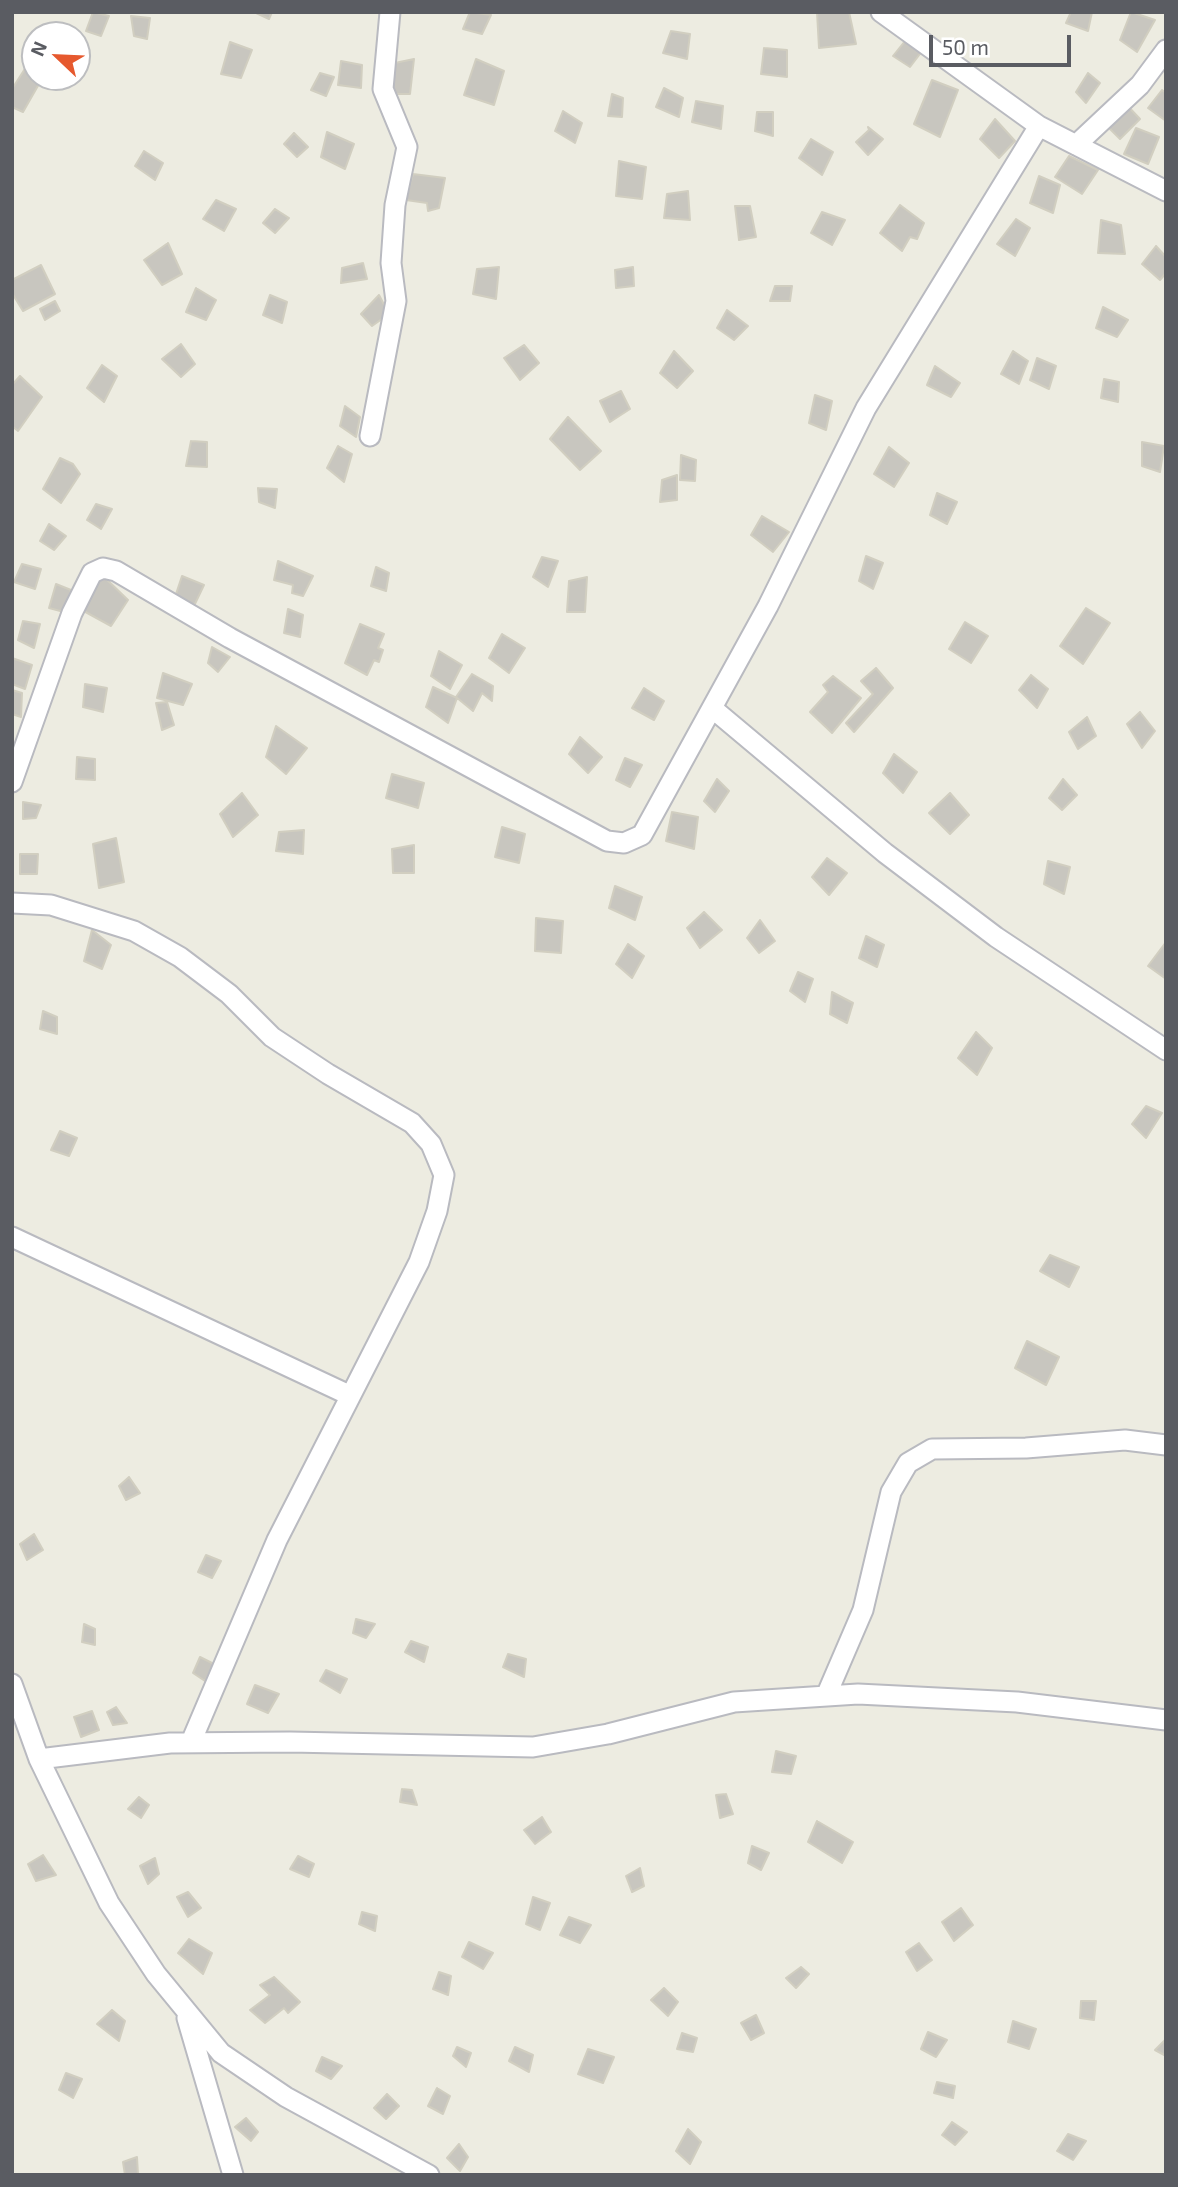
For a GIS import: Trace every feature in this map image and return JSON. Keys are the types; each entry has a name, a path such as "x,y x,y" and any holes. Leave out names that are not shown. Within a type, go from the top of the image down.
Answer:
{"street":[{"path":"370,436 394,323 396,301 391,263 395,205 407,147 383,89 390,12"},
{"path":"881,12 1040,126 1166,191"},
{"path":"1076,145 1140,85 1166,50"},
{"path":"12,782 72,613 92,573 103,568 116,571 230,638 607,841 624,843 642,835 768,606 866,408 1040,126"},
{"path":"712,708 885,853 963,912 1166,1050"},
{"path":"12,903 51,905 134,931 180,957 229,995 272,1037 328,1074 412,1122 431,1144 444,1175 437,1211 419,1262 277,1540 191,1742"},
{"path":"12,1237 349,1395"},
{"path":"826,1696 863,1610 891,1492 908,1463 932,1449 1027,1448 1125,1440 1166,1445"},
{"path":"12,1684 39,1759 109,1903 156,1974 221,2053 286,2096 429,2175"},
{"path":"39,1759 191,1742 533,1747 608,1734 734,1702 858,1694 1017,1702 1166,1720"},
{"path":"184,2009 233,2175"}],"building":[{"path":"93,12 109,16 101,36 91,33 90,21"},
{"path":"254,12 272,12 269,19"},
{"path":"470,12 491,15 482,34 463,29"},
{"path":"817,12 849,12 856,44 819,48"},
{"path":"1071,12 1092,12 1088,31 1066,23"},
{"path":"1131,12 1155,20 1137,52 1120,40"},
{"path":"131,16 150,18 147,39 134,36"},
{"path":"671,31 690,34 687,59 663,53"},
{"path":"909,36 926,46 910,67 893,56"},
{"path":"230,42 252,50 241,78 221,74"},
{"path":"764,48 787,50 787,77 761,74"},
{"path":"414,59 410,94 388,94 390,64"},
{"path":"476,59 504,71 494,105 464,95"},
{"path":"341,61 362,65 361,88 338,85"},
{"path":"320,73 334,77 326,96 311,90"},
{"path":"1088,73 1100,83 1086,103 1076,92"},
{"path":"21,75 21,91 35,91 23,112 12,107 12,89"},
{"path":"932,80 958,90 940,137 914,124"},
{"path":"664,88 683,98 679,117 656,107"},
{"path":"1162,90 1166,93 1166,121 1148,108"},
{"path":"612,94 623,98 622,117 608,116"},
{"path":"696,101 723,106 721,129 692,122"},
{"path":"1124,102 1140,119 1120,139 1106,125"},
{"path":"563,111 582,123 575,143 555,131"},
{"path":"757,112 773,112 773,136 755,131"},
{"path":"995,119 1015,141 999,158 980,139"},
{"path":"868,127 883,139 868,155 856,142 869,130"},
{"path":"1136,128 1159,137 1148,164 1124,154"},
{"path":"327,132 354,144 345,169 321,157"},
{"path":"294,133 308,147 297,157 284,144"},
{"path":"811,139 833,152 822,175 799,158"},
{"path":"144,151 163,163 155,180 135,166"},
{"path":"1069,156 1098,170 1082,194 1055,177"},
{"path":"619,161 646,167 642,199 616,196"},
{"path":"413,174 445,178 439,208 428,211 427,203 406,200"},
{"path":"1039,176 1060,185 1053,213 1030,203"},
{"path":"688,191 690,220 664,218 667,194"},
{"path":"216,200 236,209 224,231 203,219"},
{"path":"900,205 924,223 917,239 910,237 902,251 880,233"},
{"path":"735,206 750,206 756,237 739,240"},
{"path":"275,209 289,218 275,233 263,223"},
{"path":"822,212 845,220 832,245 811,233"},
{"path":"1016,219 1030,228 1015,256 997,244"},
{"path":"1101,220 1121,225 1125,254 1098,253"},
{"path":"168,243 182,274 162,285 144,260"},
{"path":"1156,246 1166,257 1166,273 1160,280 1142,264"},
{"path":"363,263 367,279 341,283 342,268"},
{"path":"41,265 55,294 23,311 12,293 12,280"},
{"path":"499,267 496,299 473,294 477,269"},
{"path":"633,267 634,286 616,288 615,270"},
{"path":"775,286 792,286 790,301 770,301"},
{"path":"196,288 216,300 206,320 186,312"},
{"path":"270,295 287,302 282,323 263,315"},
{"path":"379,295 389,314 372,326 361,314"},
{"path":"55,301 60,311 45,320 40,309"},
{"path":"1103,307 1128,320 1117,337 1096,328"},
{"path":"727,310 748,326 734,340 717,328"},
{"path":"181,344 195,364 181,377 162,359"},
{"path":"524,345 539,363 520,380 504,358"},
{"path":"674,351 693,371 677,388 660,373"},
{"path":"1013,351 1028,361 1019,384 1001,374"},
{"path":"1037,358 1056,366 1049,389 1030,380"},
{"path":"102,365 117,376 104,402 87,388"},
{"path":"935,366 960,383 951,397 927,385"},
{"path":"20,376 42,397 18,431 12,426 12,385"},
{"path":"1104,379 1119,382 1118,402 1101,398"},
{"path":"621,391 630,409 610,422 600,401"},
{"path":"815,395 832,401 826,430 809,423"},
{"path":"345,406 360,417 356,437 340,426"},
{"path":"568,417 601,451 580,470 550,439"},
{"path":"191,441 207,442 207,467 186,466"},
{"path":"1142,442 1164,446 1160,472 1142,466"},
{"path":"338,446 352,454 344,482 327,468"},
{"path":"889,447 909,463 894,487 874,474"},
{"path":"681,455 696,460 695,481 680,480"},
{"path":"60,458 73,464 80,474 61,503 43,489"},
{"path":"677,475 677,500 660,502 662,480"},
{"path":"258,488 277,489 275,508 259,502"},
{"path":"937,493 957,502 947,524 930,515"},
{"path":"96,504 112,509 101,529 87,520"},
{"path":"762,516 789,532 773,552 751,535"},
{"path":"49,524 66,536 54,550 40,541"},
{"path":"866,556 883,563 873,589 859,581"},
{"path":"542,557 558,561 548,587 533,577"},
{"path":"278,561 313,576 303,596 292,593 293,585 274,580"},
{"path":"22,564 41,569 35,589 14,582"},
{"path":"376,567 389,573 386,591 371,586"},
{"path":"100,573 128,600 111,626 80,609"},
{"path":"182,576 204,585 193,608 175,597"},
{"path":"587,577 585,612 567,612 569,581"},
{"path":"56,584 71,590 64,612 49,608"},
{"path":"1086,608 1110,623 1083,664 1060,646"},
{"path":"288,609 303,615 300,637 284,633"},
{"path":"23,621 40,624 34,648 18,640"},
{"path":"965,622 988,636 971,663 949,649"},
{"path":"360,624 384,634 378,648 383,650 379,662 374,660 367,675 345,663"},
{"path":"502,634 525,648 509,673 489,658"},
{"path":"212,647 230,657 218,672 208,663"},
{"path":"439,651 462,665 450,689 431,676"},
{"path":"12,658 32,665 25,689 12,684"},
{"path":"876,668 893,688 854,732 846,723 873,694 861,681"},
{"path":"163,673 192,684 183,705 157,698"},
{"path":"472,674 493,686 492,701 482,693 473,711 456,697"},
{"path":"1031,675 1048,689 1037,708 1019,690"},
{"path":"833,676 861,698 832,733 810,712 828,692 823,685"},
{"path":"85,684 107,688 103,712 83,707"},
{"path":"433,687 457,698 448,723 426,707"},
{"path":"644,688 664,701 654,720 632,708"},
{"path":"12,690 22,693 21,717 12,714"},
{"path":"167,702 174,725 162,730 156,703"},
{"path":"1140,712 1155,731 1142,748 1127,724"},
{"path":"1087,717 1096,736 1078,749 1069,732"},
{"path":"276,726 307,748 286,774 266,757"},
{"path":"580,737 602,757 588,773 569,754"},
{"path":"894,754 917,772 903,793 883,773"},
{"path":"77,757 95,759 95,780 76,779"},
{"path":"625,758 642,765 630,787 616,780"},
{"path":"392,774 424,783 418,808 386,798"},
{"path":"717,779 729,791 715,812 704,801"},
{"path":"1063,779 1077,795 1062,810 1049,798"},
{"path":"242,793 258,815 233,837 220,814"},
{"path":"950,793 969,815 950,834 929,813"},
{"path":"23,802 41,805 36,818 23,819"},
{"path":"672,812 698,817 694,849 666,841"},
{"path":"502,827 525,834 519,863 495,857"},
{"path":"304,830 303,854 276,851 279,832"},
{"path":"116,838 124,882 99,888 93,844"},
{"path":"414,845 414,873 393,873 392,849"},
{"path":"20,854 38,854 37,874 20,874"},
{"path":"827,858 847,873 829,895 812,877"},
{"path":"1048,861 1070,867 1064,894 1044,884"},
{"path":"615,886 642,897 635,920 609,908"},
{"path":"704,912 722,930 700,948 687,928"},
{"path":"536,918 563,921 561,953 535,951"},
{"path":"760,920 775,941 759,953 747,938"},
{"path":"92,930 111,945 102,969 84,961"},
{"path":"866,936 884,945 877,967 859,958"},
{"path":"1166,942 1166,979 1148,966"},
{"path":"628,944 644,956 632,978 616,964"},
{"path":"798,972 813,979 805,1002 790,991"},
{"path":"832,992 853,1003 847,1023 830,1014"},
{"path":"43,1011 57,1017 57,1034 40,1029"},
{"path":"976,1032 992,1048 977,1075 958,1058"},
{"path":"1146,1106 1162,1113 1146,1138 1132,1124"},
{"path":"60,1131 77,1138 69,1156 51,1150"},
{"path":"1050,1255 1079,1267 1069,1287 1040,1271"},
{"path":"1027,1341 1059,1357 1046,1385 1015,1368"},
{"path":"129,1477 140,1493 126,1500 119,1486"},
{"path":"34,1534 43,1550 27,1560 20,1544"},
{"path":"206,1555 221,1561 212,1578 198,1572"},
{"path":"356,1619 375,1624 366,1638 353,1633"},
{"path":"84,1624 95,1629 95,1645 82,1642"},
{"path":"411,1641 428,1647 424,1662 405,1652"},
{"path":"508,1654 526,1659 524,1677 503,1667"},
{"path":"200,1657 214,1664 205,1681 193,1673"},
{"path":"326,1670 347,1679 340,1693 320,1681"},
{"path":"255,1685 279,1694 268,1713 247,1704"},
{"path":"116,1707 127,1723 113,1725 107,1712"},
{"path":"92,1711 99,1730 81,1737 74,1717"},
{"path":"776,1751 796,1756 791,1774 772,1772"},
{"path":"402,1789 412,1790 417,1805 400,1802"},
{"path":"726,1794 733,1814 720,1818 716,1795"},
{"path":"139,1797 149,1805 141,1818 128,1809"},
{"path":"542,1817 551,1832 535,1844 524,1830"},
{"path":"817,1821 853,1842 842,1863 808,1842"},
{"path":"752,1846 769,1853 761,1870 748,1863"},
{"path":"43,1855 56,1875 36,1881 28,1864"},
{"path":"298,1856 314,1864 309,1877 290,1869"},
{"path":"155,1858 159,1874 148,1884 140,1866"},
{"path":"640,1868 644,1886 632,1892 626,1876"},
{"path":"188,1892 201,1908 188,1917 177,1897"},
{"path":"533,1897 550,1903 540,1930 526,1924"},
{"path":"961,1908 973,1925 954,1941 942,1922"},
{"path":"362,1912 377,1916 375,1931 359,1924"},
{"path":"569,1917 591,1925 580,1943 560,1935"},
{"path":"189,1939 212,1953 203,1974 178,1953"},
{"path":"469,1942 493,1953 483,1969 462,1957"},
{"path":"919,1943 932,1960 917,1971 906,1952"},
{"path":"801,1967 809,1974 796,1988 786,1978"},
{"path":"439,1972 451,1976 448,1995 433,1989"},
{"path":"274,1977 300,2002 288,2013 284,2008 265,2023 250,2010 270,1995 260,1985"},
{"path":"664,1988 678,2002 668,2016 651,2000"},
{"path":"1081,2001 1096,2001 1094,2020 1080,2018"},
{"path":"112,2010 125,2021 119,2041 97,2024"},
{"path":"756,2015 764,2033 751,2040 741,2023"},
{"path":"1013,2021 1036,2029 1029,2049 1008,2042"},
{"path":"928,2032 947,2040 936,2057 921,2049"},
{"path":"682,2033 697,2038 693,2052 677,2049"},
{"path":"1166,2041 1166,2056 1155,2050"},
{"path":"457,2047 471,2053 466,2067 453,2056"},
{"path":"515,2047 533,2055 529,2072 509,2061"},
{"path":"588,2049 614,2057 603,2083 578,2074"},
{"path":"322,2057 342,2066 331,2079 316,2071"},
{"path":"66,2073 82,2079 73,2098 59,2090"},
{"path":"937,2082 955,2086 953,2098 934,2093"},
{"path":"437,2088 450,2096 443,2114 428,2106"},
{"path":"387,2094 399,2106 386,2119 374,2108"},
{"path":"246,2118 258,2132 251,2141 235,2127"},
{"path":"952,2122 967,2132 955,2145 942,2135"},
{"path":"688,2129 701,2142 690,2164 676,2151"},
{"path":"1068,2134 1086,2141 1073,2160 1057,2151"},
{"path":"459,2144 468,2157 460,2171 447,2158"},
{"path":"137,2157 138,2175 125,2175 123,2162"}]}
